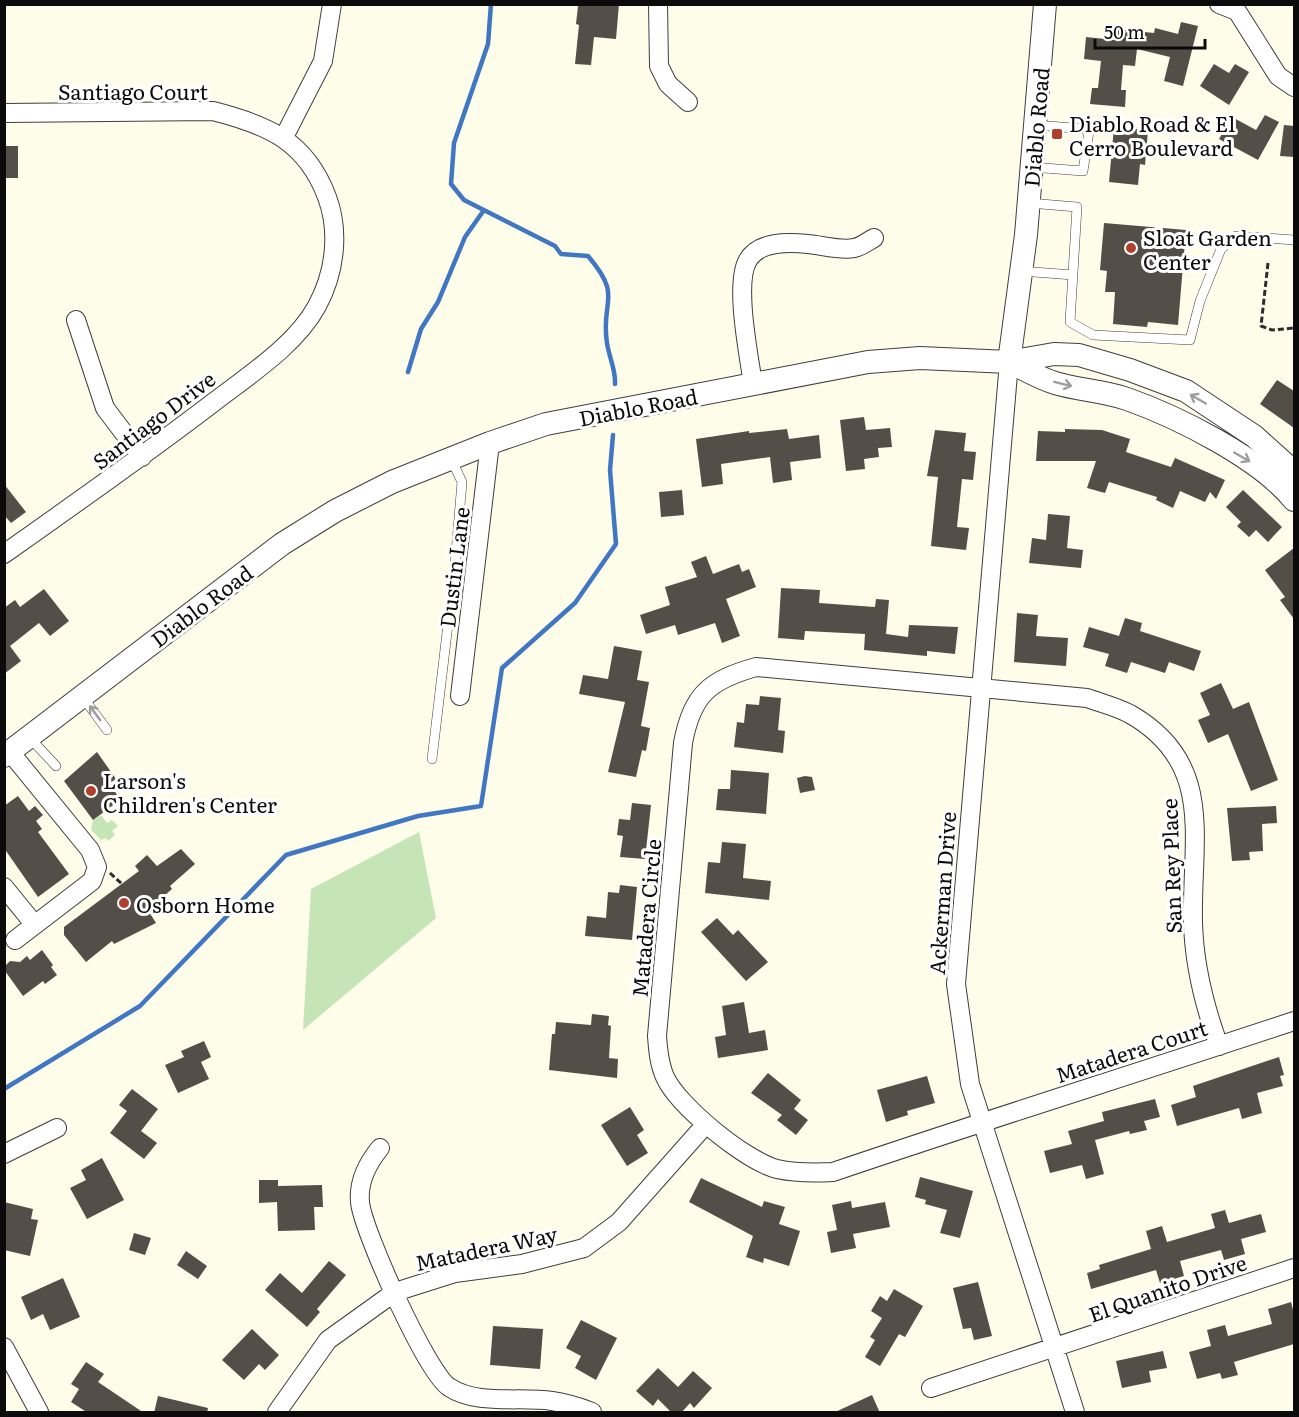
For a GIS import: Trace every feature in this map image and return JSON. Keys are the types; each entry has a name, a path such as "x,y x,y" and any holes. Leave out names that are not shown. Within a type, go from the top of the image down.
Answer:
{"street":[{"path":"284,137 323,61 332,4"},
{"path":"658,4 659,66 668,84 688,102"},
{"name":"Diablo Road","path":"7,754 282,544 335,511 392,482 490,443 546,424 878,361 920,358 1009,362 1029,203 1045,4"},
{"path":"1219,4 1237,11 1278,76 1294,87"},
{"name":"Santiago Court","path":"4,113 213,111 246,119 284,137 319,177 330,206 335,236 331,272 316,307"},
{"path":"753,384 743,310 744,278 747,262 751,256 770,244 805,243 853,249 874,238"},
{"name":"Santiago Drive","path":"4,554 142,457 274,356 316,307"},
{"path":"76,320 105,408 142,457"},
{"path":"1009,362 1054,354 1079,355 1157,380 1186,392 1232,420 1294,472"},
{"path":"1009,362 1055,383 1126,399 1193,429 1281,483 1294,500"},
{"name":"Ackerman Drive","path":"1009,362 956,984 965,1056 981,1122 1075,1413"},
{"name":"Dustin Lane","path":"460,696 490,443"},
{"name":"Matadera Circle","path":"980,690 756,667 726,676 703,693 688,715 683,742 657,1036 659,1058 665,1077 675,1092 706,1124 756,1161 778,1169 808,1173 833,1172 981,1122"},
{"name":"San Rey Place","path":"980,690 1087,698 1129,713 1162,736 1183,766 1194,802 1193,922 1196,971 1218,1046"},
{"path":"7,754 90,850 97,867 92,881 15,940"},
{"path":"4,887 34,924"},
{"name":"Matadera Court","path":"981,1122 1294,1021"},
{"name":"Matadera Way","path":"277,1413 328,1340 395,1292 455,1273 522,1264 584,1248 619,1222 706,1124"},
{"path":"4,1154 57,1128"},
{"path":"380,1148 369,1162 363,1177 360,1202 366,1230 432,1366 448,1387 476,1397 551,1401 592,1413"},
{"name":"El Quanito Drive","path":"931,1388 1294,1268"},
{"path":"4,1347 39,1413"}],"lane":[{"path":"1031,167 1083,171 1089,131 1035,125"},
{"path":"1029,203 1077,207 1070,322 1094,335 1190,340 1200,301 1221,249 1236,236 1294,240"},
{"path":"1021,271 1073,275"},
{"path":"432,759 455,565 462,482 451,459"},
{"path":"82,696 107,730"},
{"path":"29,737 56,766"}],"path":[{"path":"1268,263 1261,326 1272,330 1294,328"}],"green space":[{"path":"101,815 107,823 112,820 118,826 112,831 115,835 108,841 106,838 101,840 91,830 93,820"},
{"path":"419,832 436,918 303,1030 311,889"}],"building":[{"path":"619,4 616,39 594,37 591,65 575,64 579,25 576,24 578,6"},
{"path":"1181,22 1198,26 1183,86 1164,81 1170,57 1137,49 1135,66 1123,65 1121,90 1126,90 1125,107 1090,104 1092,88 1098,88 1101,61 1084,59 1086,37 1115,40 1116,29 1154,33 1155,28 1178,34"},
{"path":"1214,64 1229,73 1235,64 1249,72 1229,105 1200,86"},
{"path":"1265,115 1279,122 1258,160 1219,139 1232,117 1256,130"},
{"path":"1284,125 1294,126 1294,157 1280,156"},
{"path":"1114,127 1148,130 1145,165 1140,164 1138,185 1109,182"},
{"path":"4,146 18,146 18,178 4,178"},
{"path":"1104,223 1186,230 1178,325 1148,322 1147,327 1113,324 1115,292 1105,292 1107,271 1100,270"},
{"path":"1277,380 1294,391 1294,428 1260,404"},
{"path":"864,417 866,430 890,428 892,447 878,448 879,457 864,459 865,469 846,471 840,420"},
{"path":"787,429 789,439 819,435 821,458 790,462 792,480 773,483 770,457 721,464 723,484 702,487 696,439 749,431 749,433"},
{"path":"1065,429 1102,430 1130,439 1126,452 1171,467 1175,458 1225,480 1216,499 1210,492 1205,502 1180,491 1173,508 1156,500 1157,497 1109,482 1105,493 1087,488 1096,461 1036,461 1038,431 1065,432"},
{"path":"935,430 966,433 964,451 976,452 973,480 962,479 957,527 969,528 966,550 931,546 938,477 927,476"},
{"path":"4,484 26,512 11,523 4,515"},
{"path":"682,490 684,515 661,517 659,492"},
{"path":"1243,490 1282,527 1268,542 1256,530 1249,537 1237,526 1241,522 1226,507"},
{"path":"1048,514 1070,516 1067,548 1083,550 1081,568 1029,563 1032,538 1046,540"},
{"path":"1294,548 1294,619 1280,600 1285,597 1265,570"},
{"path":"706,556 713,574 739,564 742,572 749,569 756,587 726,599 740,636 722,643 715,623 678,635 675,625 646,634 640,615 670,605 665,587 697,577 691,562"},
{"path":"781,588 820,590 819,603 875,607 876,599 889,600 886,634 908,637 909,625 958,627 955,654 927,651 927,656 864,650 865,634 805,631 804,640 778,638"},
{"path":"44,589 69,621 50,636 39,623 10,646 21,661 4,674 4,608 15,600 20,607"},
{"path":"1017,613 1038,615 1036,636 1068,638 1066,666 1014,662"},
{"path":"1125,618 1142,623 1140,631 1201,651 1194,671 1169,662 1165,673 1131,662 1127,673 1105,666 1109,654 1083,647 1089,627 1119,636"},
{"path":"614,646 642,651 637,680 649,682 641,726 650,728 646,751 642,750 636,777 608,772 625,702 579,694 583,675 608,679"},
{"path":"1221,683 1233,709 1249,702 1278,780 1251,791 1228,734 1208,743 1198,720 1210,715 1200,693"},
{"path":"760,696 781,698 778,730 785,731 783,753 734,747 737,722 744,723 746,704 759,705"},
{"path":"97,752 116,779 110,783 120,800 93,820 64,781"},
{"path":"731,770 769,773 766,814 716,810 718,789 730,789"},
{"path":"812,777 815,790 800,793 797,778"},
{"path":"18,796 29,811 35,806 43,815 36,821 42,829 38,832 69,874 38,897 4,848 4,806"},
{"path":"632,803 651,805 645,859 620,857 623,836 617,835 619,819 630,820"},
{"path":"1276,806 1277,823 1262,824 1263,851 1249,852 1250,860 1232,861 1227,808"},
{"path":"722,842 746,844 743,878 771,881 769,900 705,893 708,862 720,863"},
{"path":"181,849 195,864 148,910 156,923 114,944 112,941 86,962 64,935 64,927 139,871 135,866 147,855 157,866"},
{"path":"620,885 637,887 632,940 585,936 587,916 606,918 608,892 619,893"},
{"path":"717,918 733,935 738,930 768,962 746,981 701,932"},
{"path":"42,950 57,975 45,984 43,981 23,996 5,971 6,965 10,961 20,962 27,956 30,960"},
{"path":"744,1002 749,1033 765,1030 768,1050 718,1058 715,1037 726,1035 722,1006"},
{"path":"592,1014 609,1016 608,1025 611,1026 609,1058 618,1059 617,1078 549,1070 552,1034 555,1034 556,1022 591,1025"},
{"path":"204,1041 211,1057 201,1062 209,1079 178,1093 165,1065 184,1057 181,1051"},
{"path":"1279,1057 1284,1075 1280,1076 1283,1086 1257,1093 1262,1113 1242,1119 1239,1108 1177,1126 1171,1105 1196,1097 1193,1086"},
{"path":"768,1073 801,1100 794,1109 808,1120 796,1135 777,1120 782,1115 751,1093"},
{"path":"927,1076 935,1103 907,1111 908,1115 886,1122 877,1090"},
{"path":"132,1089 158,1109 141,1131 157,1143 144,1159 110,1133 127,1111 119,1105"},
{"path":"1155,1099 1160,1117 1144,1121 1147,1130 1130,1134 1129,1131 1095,1140 1104,1174 1086,1179 1082,1165 1050,1173 1044,1151 1072,1144 1068,1131 1104,1121 1102,1112"},
{"path":"630,1107 644,1130 637,1135 648,1153 627,1166 601,1125"},
{"path":"102,1158 124,1200 87,1219 70,1188 86,1180 81,1170"},
{"path":"920,1177 973,1191 960,1238 940,1233 947,1210 925,1204 926,1200 915,1197"},
{"path":"701,1178 762,1207 764,1201 785,1207 779,1224 800,1231 789,1266 764,1258 763,1263 746,1257 753,1236 689,1202"},
{"path":"259,1180 278,1180 278,1186 322,1185 323,1207 314,1207 315,1230 278,1231 277,1202 259,1203"},
{"path":"851,1201 852,1208 885,1202 890,1227 853,1234 856,1248 831,1253 827,1232 837,1230 832,1205"},
{"path":"4,1202 33,1209 31,1219 38,1220 30,1256 4,1250"},
{"path":"1225,1210 1229,1223 1261,1214 1266,1232 1241,1239 1245,1254 1224,1260 1221,1250 1180,1261 1184,1276 1160,1283 1156,1270 1091,1289 1087,1273 1100,1269 1099,1265 1151,1249 1146,1231 1162,1226 1167,1242 1215,1228 1211,1214"},
{"path":"134,1233 151,1238 145,1255 129,1250"},
{"path":"186,1251 207,1266 198,1279 177,1265"},
{"path":"329,1261 346,1275 317,1309 320,1312 307,1327 265,1290 280,1273 302,1293"},
{"path":"63,1278 80,1317 50,1330 43,1314 31,1320 21,1297"},
{"path":"978,1282 992,1336 974,1340 971,1328 963,1329 953,1288"},
{"path":"894,1289 923,1306 905,1337 899,1334 880,1366 865,1357 875,1340 870,1337 882,1318 871,1311 880,1296 887,1301"},
{"path":"1291,1302 1294,1314 1294,1344 1234,1362 1238,1375 1222,1379 1220,1373 1197,1379 1189,1352 1211,1346 1207,1330 1225,1325 1228,1336 1272,1324 1268,1309"},
{"path":"581,1320 617,1338 596,1380 575,1368 581,1356 566,1348"},
{"path":"493,1326 543,1329 540,1369 490,1365"},
{"path":"252,1329 279,1355 265,1370 259,1364 244,1380 222,1360"},
{"path":"1163,1351 1167,1368 1149,1371 1151,1382 1122,1388 1116,1361"},
{"path":"86,1362 104,1374 98,1382 144,1413 88,1413 71,1402 79,1389 71,1384"},
{"path":"658,1368 678,1387 693,1371 712,1388 694,1408 690,1403 681,1413 672,1413 658,1399 653,1406 636,1391"},
{"path":"872,1395 880,1413 833,1413"},
{"path":"158,1396 208,1408 207,1413 154,1413"}],"waterway":[{"path":"491,4 488,44 454,143 451,184 464,200 555,246 561,254 588,256 599,270 608,291 606,329 615,384"},
{"path":"408,372 421,329 438,302 465,237 484,210"},
{"path":"4,1089 140,1006 286,855 418,816 481,806 502,668 575,603 616,544 610,470 613,435"}],"place":[{"name":"Diablo Road & El Cerro Boulevard","path":"1057,134"},
{"name":"Sloat Garden Center","path":"1131,248"},
{"name":"Larson's Children's Center","path":"91,791"},
{"name":"Osborn Home","path":"124,903"}]}
